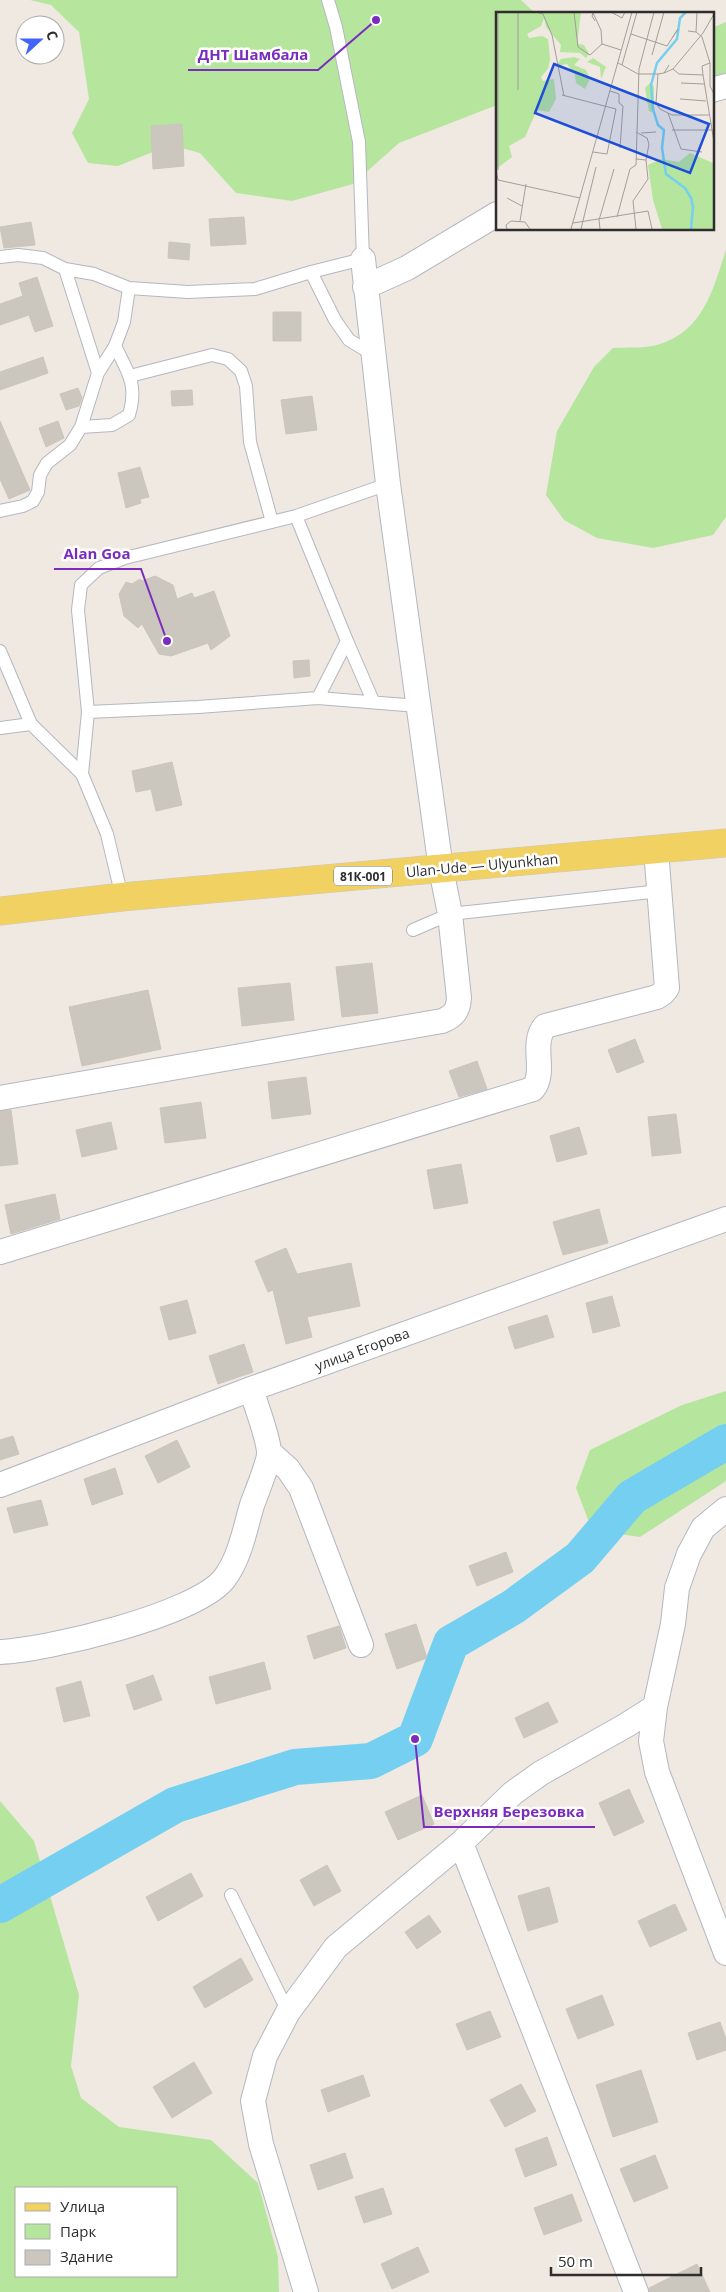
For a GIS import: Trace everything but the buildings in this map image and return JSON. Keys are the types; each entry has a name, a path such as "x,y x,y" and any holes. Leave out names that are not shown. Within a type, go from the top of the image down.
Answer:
{"main road":[{"name":"Ulan-Ude — Ulyunkhan","path":"0,911 122,897 726,843"}],"street":[{"path":"365,287 407,268 496,215"},
{"path":"0,1098 442,1021 452,1017 458,1008 459,998 450,914 441,869 388,484 363,259"},
{"path":"0,1252 533,1090 538,1078 539,1037 545,1026 657,997 667,988 656,850"},
{"name":"улица Егорова","path":"0,1486 251,1389 726,1220"},
{"path":"251,1389 269,1452 288,1469 300,1488 361,1645"},
{"path":"0,1652 22,1651 115,1629 170,1610 197,1598 223,1580 234,1562 269,1452"},
{"path":"726,1508 703,1528 689,1554 677,1588 672,1624 655,1707 651,1741 657,1772 726,1953"},
{"path":"306,2292 261,2144 253,2101 265,2056 288,2012 312,1976 336,1947 461,1843 513,1793 541,1773 626,1726 655,1707"},
{"path":"461,1843 636,2292"}],"lane":[{"path":"0,257 18,255 42,258 65,269 94,274 129,288 188,292 255,289 363,259 359,142 336,27 328,0"},
{"path":"65,269 98,373"},
{"path":"311,272 335,320 350,340 374,355"},
{"path":"0,511 23,506 33,501 38,492 40,475 47,463 70,445 81,427 98,373 115,346 124,322 129,288"},
{"path":"81,427 112,425 129,415 135,397 130,376 115,346"},
{"path":"130,376 212,355 228,359 241,371 246,386 252,449 272,522"},
{"path":"82,774 88,712 78,610 82,585 99,568 125,558 296,516 388,484"},
{"path":"296,516 373,701"},
{"path":"318,698 347,641"},
{"path":"0,651 31,724 82,774 106,834 122,897"},
{"path":"88,712 198,707 318,698 418,706"},
{"path":"0,728 31,724"},
{"path":"413,930 450,914 660,891"},
{"path":"230,1895 288,2012"}],"green space":[{"path":"30,0 521,0 534,12 496,12 496,105 399,143 353,184 292,201 236,193 200,153 170,145 118,166 88,163 72,133 89,99 79,32 65,18 65,15 61,15 51,5"},
{"path":"726,22 726,87 715,84 714,82 714,27"},
{"path":"726,250 726,517 713,535 653,548 597,538 564,520 546,495 557,431 594,367 613,348 655,346 675,338 687,329 705,306"},
{"path":"726,1391 726,1481 640,1537 592,1530 576,1488 590,1450 682,1405"},
{"path":"0,1801 34,1841 79,1995 71,2066 81,2098 119,2127 211,2140 258,2183 278,2257 279,2292 0,2292"}],"waterway":[{"path":"0,1905 175,1805 295,1767 371,1761 415,1739 451,1643 513,1607 580,1558 632,1497 726,1442"}],"place":[{"name":"ДНТ Шамбала","path":"376,20"},
{"name":"Alan Goa","path":"167,641"},
{"name":"Верхняя Березовка","path":"415,1739"}]}
